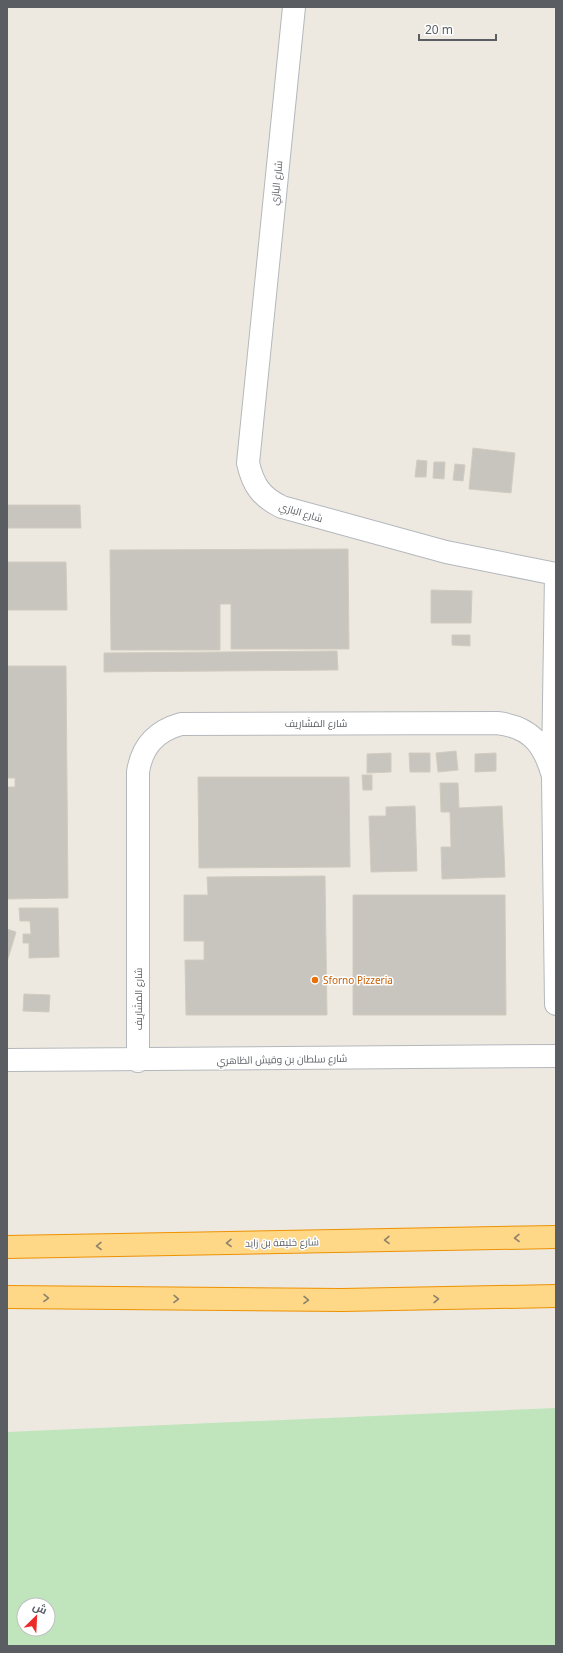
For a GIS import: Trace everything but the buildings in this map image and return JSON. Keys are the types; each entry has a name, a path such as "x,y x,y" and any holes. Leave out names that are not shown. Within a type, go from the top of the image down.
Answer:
{"highway":[{"name":"شارع خليفة بن زايد","path":"7,1247 556,1237"},
{"path":"7,1297 342,1300 556,1296"}],"street":[{"name":"شارع البازي","path":"294,7 248,463 251,478 258,490 268,501 282,507 446,552 556,574 553,776"},
{"name":"شارع المَشَارِيف","path":"138,1060 138,772 144,750 151,740 160,733 182,724 497,723 523,729 540,745 548,757 553,776 556,1004"},
{"name":"شارع سلطان بن وقيش الظاهري","path":"7,1060 556,1056"}],"green space":[{"path":"556,1408 556,1646 7,1646 7,1432"}],"place":[{"name":"Sforno Pizzeria","path":"315,980"}]}
